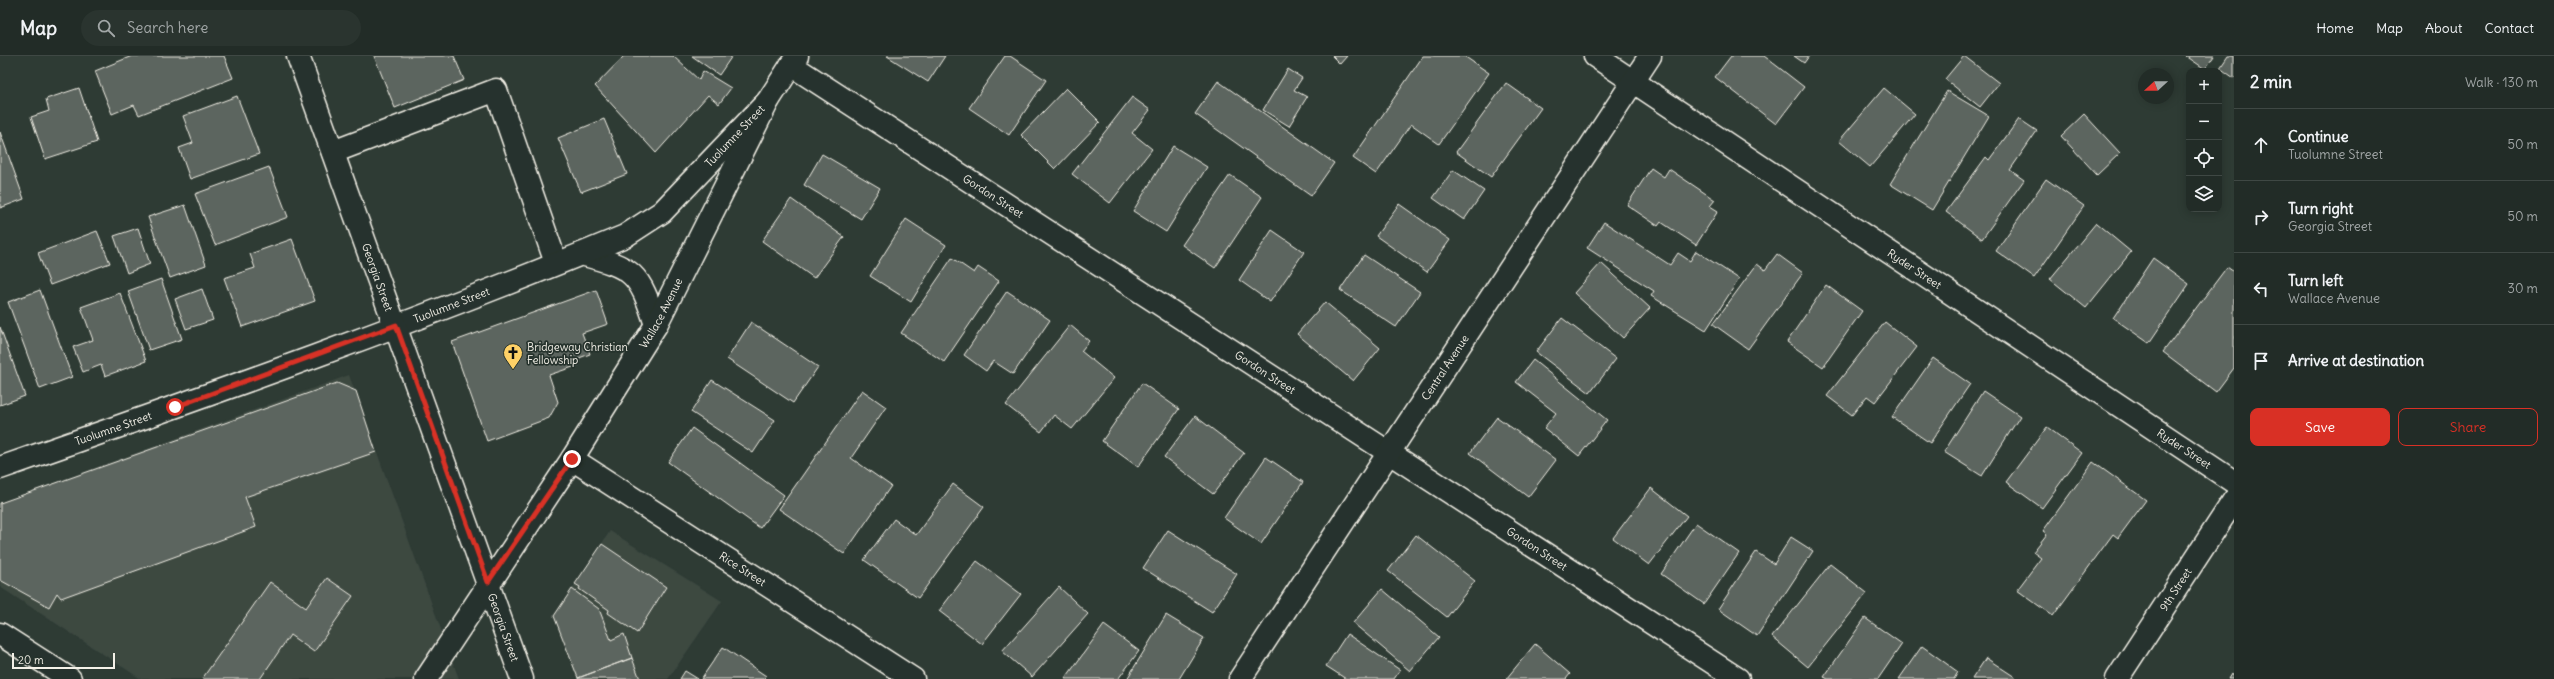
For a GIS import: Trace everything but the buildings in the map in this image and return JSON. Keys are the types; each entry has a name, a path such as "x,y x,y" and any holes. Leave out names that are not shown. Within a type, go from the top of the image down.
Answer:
{"street":[{"name":"Georgia Street","path":"298,56 396,325 522,679"},
{"name":"Ryder Street","path":"1595,56 2234,482"},
{"name":"Central Avenue","path":"1240,679 1650,56"},
{"name":"Wallace Avenue","path":"426,679 488,582 572,459 656,325 768,101 794,61"},
{"name":"Gordon Street","path":"794,61 1390,453 1738,679"},
{"path":"333,152 496,90 556,263"},
{"name":"Tuolumne Street","path":"0,468 175,407 396,325 626,236 662,212 768,101"},
{"path":"581,254 617,264 637,279 647,298 656,325"},
{"name":"Rice Street","path":"572,459 912,679"},
{"name":"9th Street","path":"2117,679 2234,500"},
{"path":"0,634 70,679"}],"shaded area":[{"path":"349,375 459,679 141,679 0,587 0,503"},
{"path":"610,531 722,601 668,679 578,679 554,616"}],"place":[{"name":"Bridgeway Christian Fellowship","path":"513,370"}],"route":[{"path":"175,407 396,325 488,582 572,459"}]}
